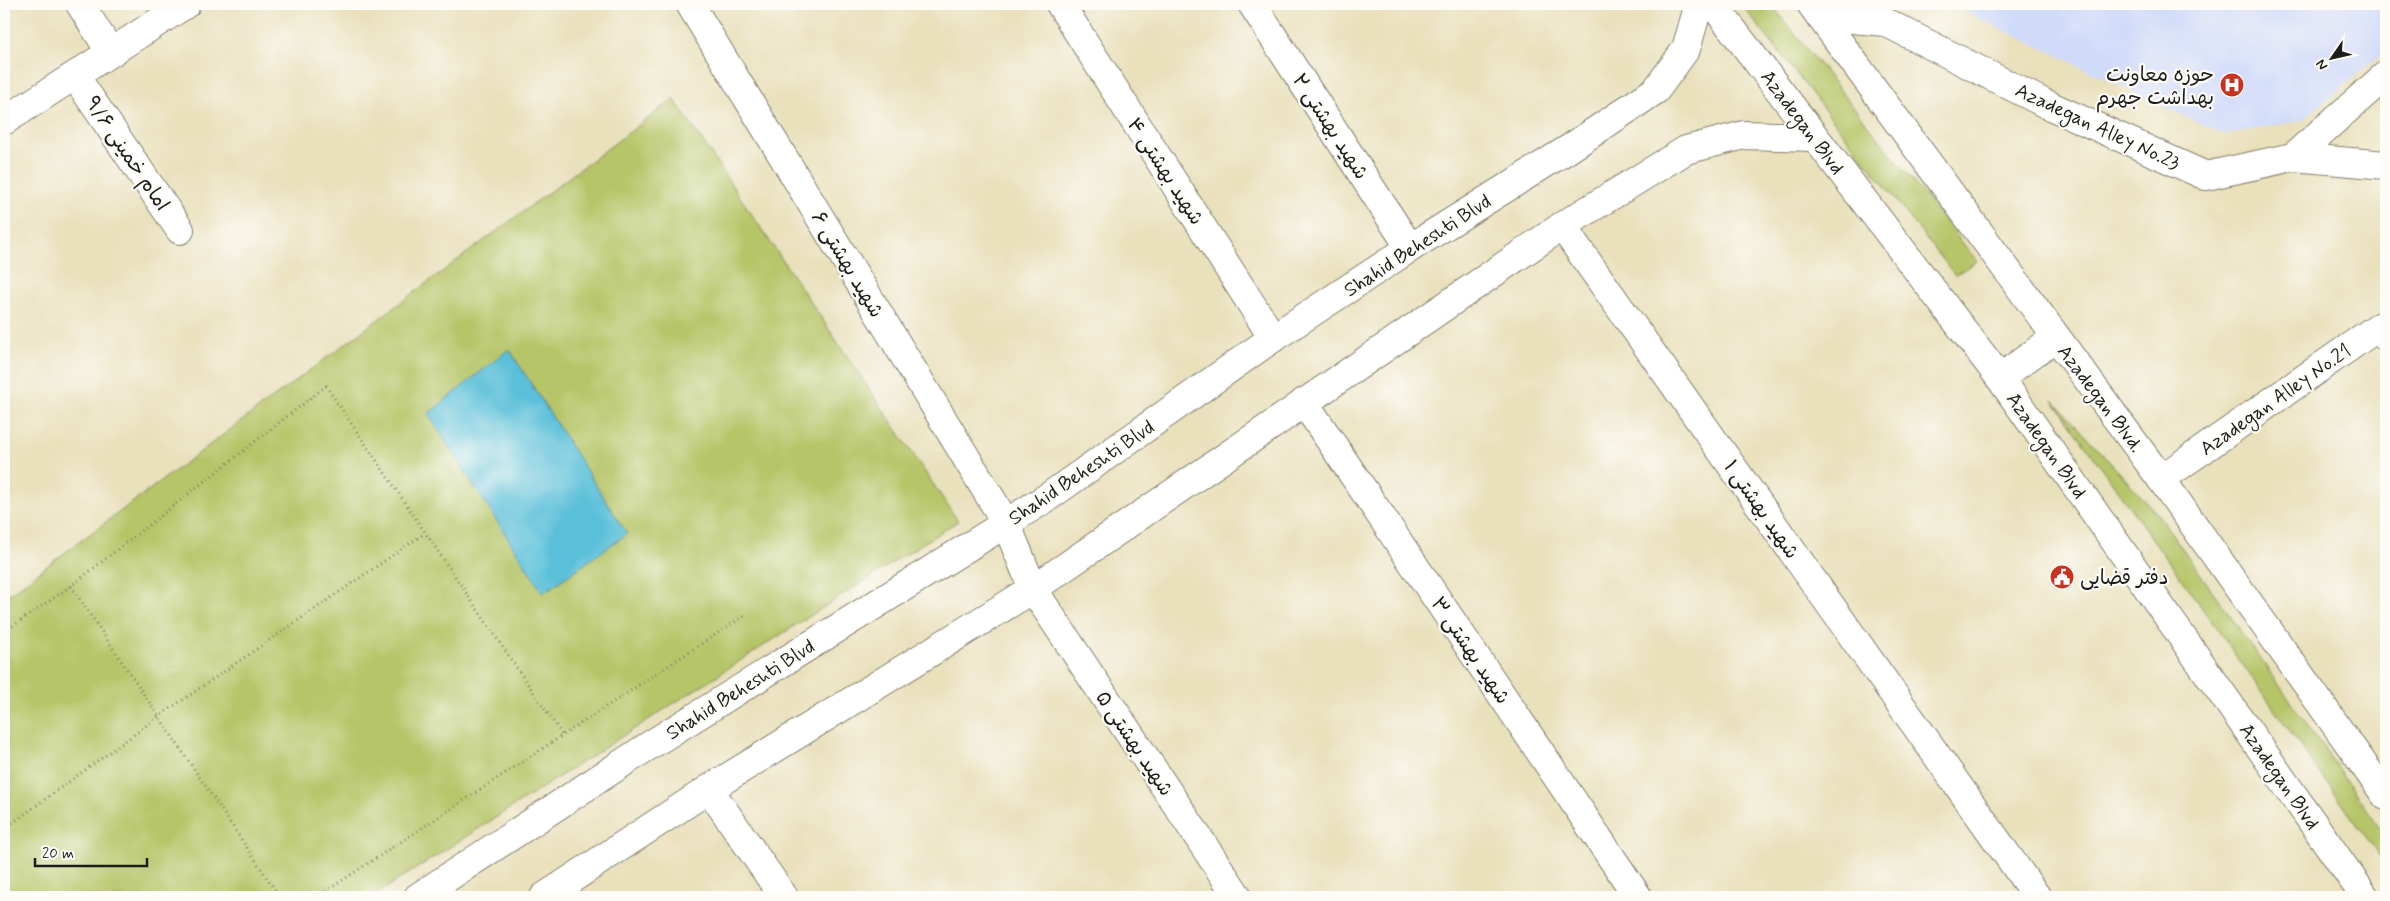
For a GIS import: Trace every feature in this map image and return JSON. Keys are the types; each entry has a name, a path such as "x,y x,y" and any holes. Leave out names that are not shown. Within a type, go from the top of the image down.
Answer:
{"main road":[{"path":"80,4 111,53"},
{"path":"4,121 186,4"},
{"name":"شهید بهشتی ۴","path":"1060,4 1273,338"},
{"name":"شهید بهشتی ۲","path":"1252,4 1410,248"},
{"name":"Shahid Beheshti Blvd","path":"418,897 647,746 1048,497 1273,338 1410,248 1570,148 1656,90 1686,49 1699,4"},
{"name":"َAzadegan Blvd","path":"1713,4 1813,137 2000,378 2365,897"},
{"name":"شهید بهشتی ۶","path":"695,6 1006,524 1033,589"},
{"name":"Azadegan Alley No.23","path":"1816,10 1885,22 2044,103 2206,176 2293,157 2386,165"},
{"name":"Azadegan Blvd.","path":"1816,10 2161,479 2386,796"},
{"path":"2293,157 2386,75"},
{"name":"امام خمینی ۹/۶","path":"75,76 180,230"},
{"path":"544,897 709,788 1033,589 1562,226 1686,150 1744,135 1813,137"},
{"name":"شهید بهشتی ۱","path":"1562,226 2037,897"},
{"name":"Azadegan Alley No.21","path":"2161,479 2378,327 2386,337"},
{"path":"2000,378 2056,337"},
{"name":"شهید بهشتی ۳","path":"1304,402 1638,897"},
{"name":"شهید بهشتی ۵","path":"1033,589 1238,897"},
{"path":"709,788 784,897"}],"path":[{"path":"4,632 70,586 326,386 563,736"},
{"path":"4,829 158,717 425,533"},
{"path":"70,586 280,897"},
{"path":"317,897 747,614"}],"shaded area":[{"name":"حوزه معاونت بهداشت جهرم","path":"1949,4 2386,4 2386,50 2303,120 2224,135"}],"green space":[{"path":"1741,4 1771,4 1977,261 1955,275"},
{"path":"674,99 958,521 372,897 4,897 4,598"},
{"path":"2053,400 2160,517 2386,836 2386,865"}],"water":[{"path":"509,349 627,534 543,593 428,414"}],"place":[{"name":"حوزه معاونت بهداشت جهرم","path":"2232,85"},
{"name":"دفتر قضایی","path":"2062,577"}]}
